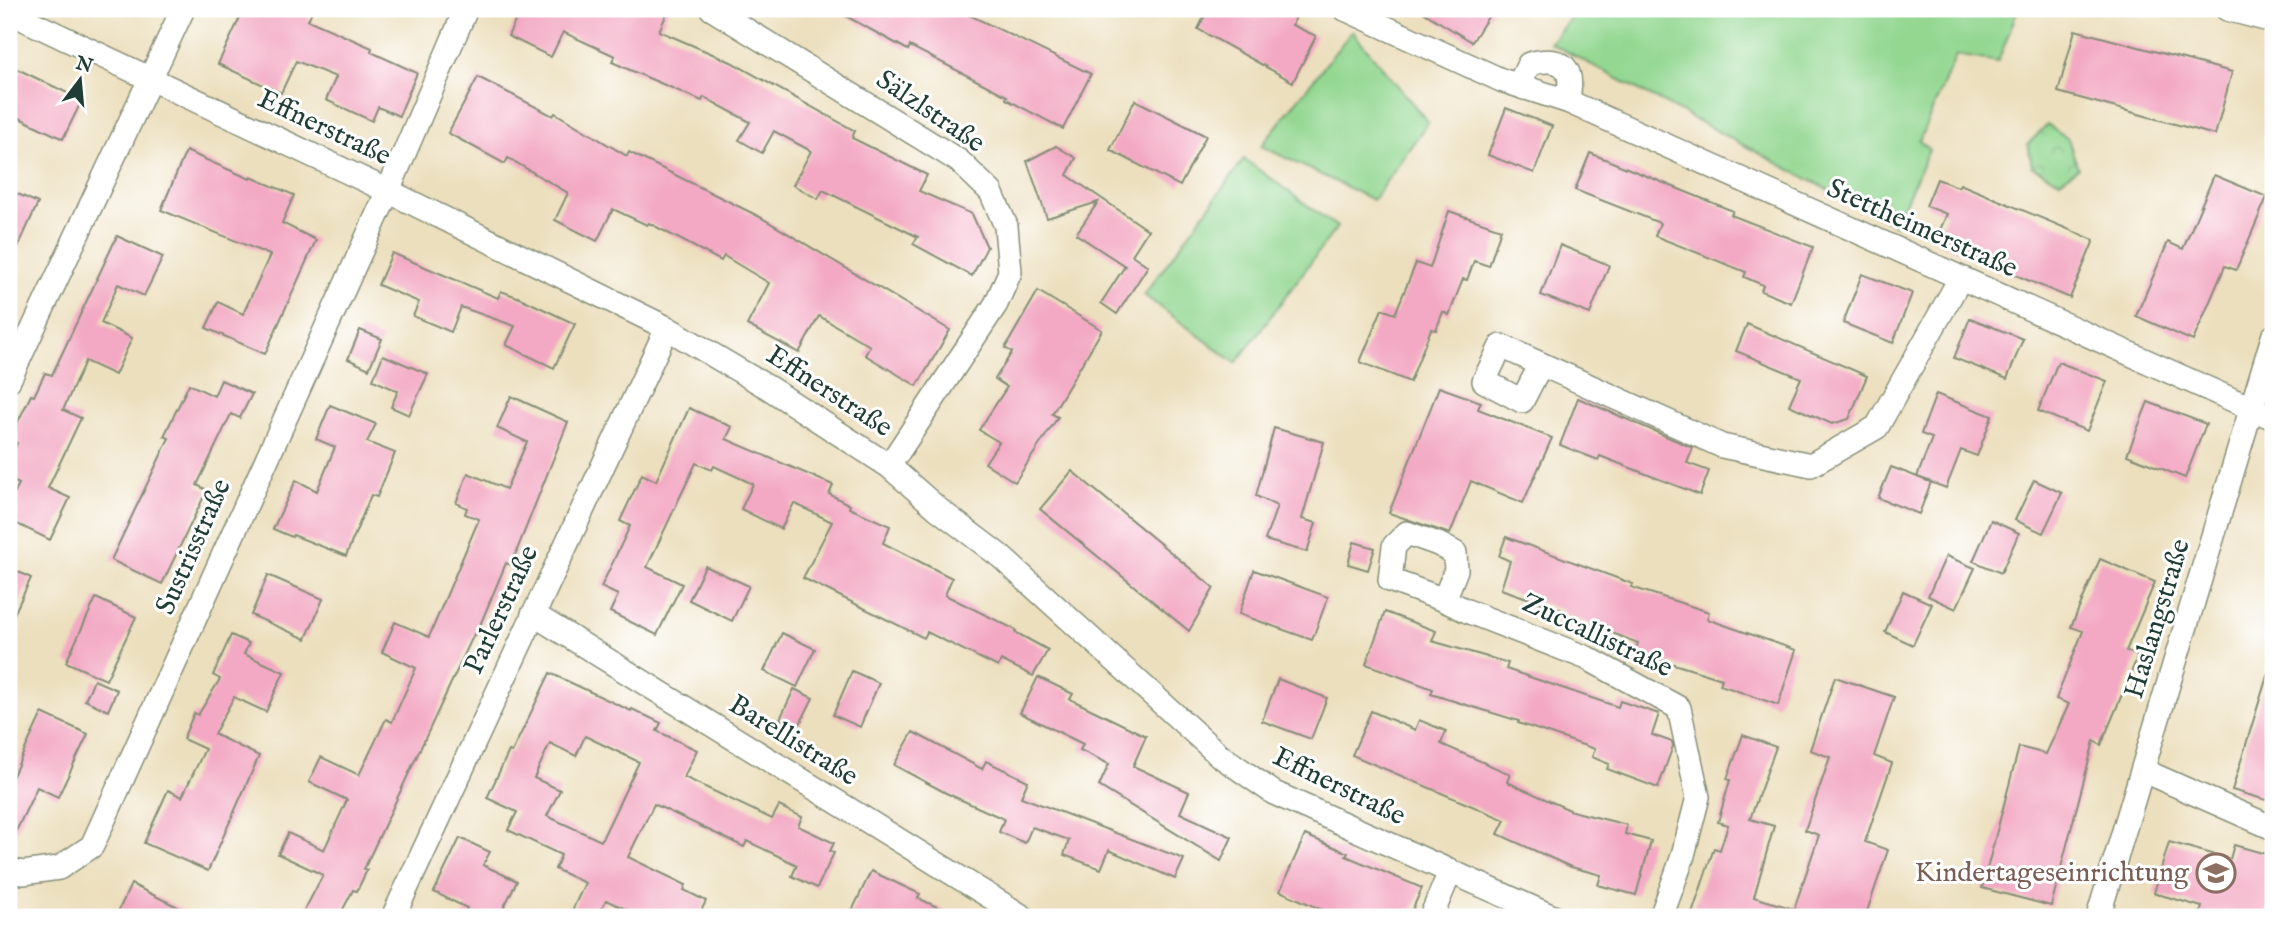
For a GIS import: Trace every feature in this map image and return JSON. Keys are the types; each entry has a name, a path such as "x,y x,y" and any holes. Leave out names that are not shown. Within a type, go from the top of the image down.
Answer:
{"street":[{"path":"9,380 183,9"},
{"path":"388,191 466,9"},
{"name":"Sälzlstraße","path":"712,9 959,161 991,192 1006,226 1010,272 996,304 889,466"},
{"path":"2227,9 2273,21"},
{"name":"Stettheimerstraße","path":"1357,11 1524,88 1567,101 2273,418"},
{"name":"Effnerstraße","path":"9,12 388,191 667,328 769,388 889,466 938,509 1000,556 1219,755 1275,793 1553,917"},
{"path":"1524,88 1523,76 1529,64 1546,60 1559,62 1569,73 1572,83 1567,101"},
{"name":"Sustrisstraße","path":"9,870 23,873 59,868 92,846 388,191"},
{"path":"1540,366 1722,446 1811,465 1877,427 1959,279"},
{"name":"Parlerstraße","path":"393,917 667,328"},
{"name":"Haslangstraße","path":"2098,917 2273,337"},
{"name":"Zuccallistraße","path":"1444,600 1587,659 1679,708 1698,797 1682,859 1661,917"},
{"name":"Barellistraße","path":"533,614 1023,917"},
{"path":"2144,771 2273,828"},
{"path":"1431,917 1450,872"}],"green space":[{"path":"1578,9 2018,9 1998,62 1956,55 1919,141 1929,150 1895,225 1550,43"},
{"path":"1352,31 1428,122 1373,200 1261,146"},
{"path":"2047,125 2068,139 2078,168 2060,181 2032,166 2028,144"},
{"path":"1244,159 1337,227 1236,363 1144,295"}],"building":[{"path":"244,9 313,9 308,20 372,48 371,52 417,73 399,116 378,107 372,121 326,100 336,77 296,61 281,93 218,64"},
{"path":"521,9 669,9 659,31 731,62 855,131 852,138 927,175 919,191 972,214 987,247 972,276 913,244 918,237 823,190 818,199 793,185 811,151 774,131 762,153 739,140 750,122 704,97 702,101 612,62 615,56 563,32 551,57 508,36"},
{"path":"833,9 957,9 1091,74 1063,129 1006,99 1007,96 910,46 908,50"},
{"path":"1208,9 1300,9 1292,25 1316,36 1293,82 1198,29"},
{"path":"1418,9 1493,9 1472,42"},
{"path":"2075,30 2232,72 2215,135 2058,92"},
{"path":"9,65 82,100 63,139 9,113"},
{"path":"478,77 553,116 555,113 627,156 629,152 760,217 950,330 917,386 865,355 870,346 819,316 799,353 747,325 769,283 724,256 721,261 649,223 647,225 613,209 597,241 555,220 568,193 508,158 505,164 448,133"},
{"path":"1135,100 1206,136 1180,186 1110,150"},
{"path":"1506,108 1552,126 1534,173 1488,155"},
{"path":"1056,146 1076,158 1067,175 1148,230 1132,255 1148,266 1117,314 1101,303 1125,266 1076,234 1098,202 1047,218 1027,161"},
{"path":"186,151 294,195 282,223 316,240 265,354 206,328 218,302 243,314 270,255 161,210"},
{"path":"1590,153 1733,211 1731,215 1813,247 1791,303 1761,291 1763,285 1744,277 1746,272 1655,236 1660,223 1575,190"},
{"path":"2214,175 2267,197 2236,270 2225,266 2193,341 2136,316 2168,242 2183,249"},
{"path":"1937,179 1958,187 1960,184 2094,240 2070,298 1935,241 1947,214 1926,206"},
{"path":"9,190 38,203 9,267"},
{"path":"1449,211 1501,229 1489,266 1474,261 1467,280 1463,279 1449,315 1443,312 1436,330 1431,329 1410,382 1360,362 1382,309 1395,314 1416,263 1430,268"},
{"path":"117,236 163,257 144,296 118,284 101,323 132,338 115,375 85,361 63,410 81,418 48,488 70,498 50,540 9,520 9,504 19,484 9,479 9,461 17,443 9,440 45,373 52,375"},
{"path":"1560,245 1609,265 1590,314 1541,295"},
{"path":"392,253 498,298 501,291 520,298 575,324 554,368 506,345 515,326 461,307 451,332 413,316 419,302 378,285"},
{"path":"1862,274 1912,293 1893,343 1843,323"},
{"path":"1038,291 1102,330 1052,414 1058,417 1015,482 985,463 999,442 979,430 1007,387 995,379 1012,352 1005,348"},
{"path":"1970,318 2023,339 2007,379 1954,358"},
{"path":"1747,324 1867,376 1849,419 1832,424 1789,405 1801,378 1736,351"},
{"path":"360,330 382,339 369,369 348,359"},
{"path":"383,355 428,374 409,415 391,407 398,391 373,380"},
{"path":"2058,362 2107,381 2087,431 2038,411"},
{"path":"221,380 252,394 240,418 231,414 197,485 207,490 162,584 111,560 169,438 164,436 189,384 214,396"},
{"path":"1439,387 1481,402 1478,409 1552,438 1523,503 1471,481 1450,534 1389,513"},
{"path":"1936,394 1992,416 1977,456 1961,450 1946,488 1917,477 1932,438 1921,434"},
{"path":"511,396 568,422 511,565 506,563 476,635 474,634 364,869 367,870 357,891 353,890 339,917 301,917 323,875 278,854 288,833 324,850 347,800 309,782 321,757 359,775 386,719 392,722 416,668 382,652 395,622 429,637 479,519 465,514 467,508 456,503 468,473 506,489 527,442 497,428"},
{"path":"1578,398 1693,448 1687,463 1709,471 1700,495 1600,456 1598,460 1560,445"},
{"path":"2148,402 2206,424 2185,478 2127,455"},
{"path":"330,405 376,424 367,442 395,453 377,497 371,495 346,556 273,529 296,480 317,491 335,447 316,439"},
{"path":"689,408 732,427 726,439 833,485 829,494 850,505 849,508 890,526 883,543 952,578 945,595 1016,630 1015,632 1048,650 1033,676 1001,660 998,667 927,632 924,638 803,578 832,522 794,503 781,529 741,509 753,484 714,466 712,470 696,463 647,567 682,584 657,635 610,612 618,595 601,587 630,526 620,521 642,474 656,481"},
{"path":"1274,428 1324,442 1302,519 1316,523 1307,552 1265,540 1277,506 1256,496"},
{"path":"1891,467 1931,482 1919,514 1878,498"},
{"path":"1072,471 1214,588 1189,631 1040,509"},
{"path":"2034,480 2062,493 2043,533 2015,520"},
{"path":"1991,520 2019,533 2001,573 1973,561"},
{"path":"1506,537 1633,584 1631,587 1709,612 1707,619 1796,650 1778,705 1720,685 1722,679 1635,652 1638,643 1564,614 1565,611 1501,589 1510,561 1499,556"},
{"path":"1354,542 1375,548 1368,570 1348,564"},
{"path":"1946,556 1975,568 1956,609 1928,596"},
{"path":"2100,559 2155,582 2126,651 2138,656 2101,745 2094,741 2051,906 1982,888 2019,747 2046,754 2069,704 2056,699 2083,631 2071,627"},
{"path":"705,566 749,586 732,621 689,600"},
{"path":"9,567 31,578 9,625"},
{"path":"1254,570 1328,597 1312,640 1239,614"},
{"path":"268,575 323,599 306,639 251,615"},
{"path":"1903,591 1932,604 1913,645 1885,632"},
{"path":"96,598 136,617 106,680 66,662"},
{"path":"1385,612 1436,631 1432,641 1508,663 1506,669 1618,707 1620,701 1659,714 1652,735 1672,742 1673,746 1658,788 1607,769 1609,764 1592,757 1595,749 1518,723 1519,721 1431,694 1433,689 1366,664"},
{"path":"782,633 815,649 797,687 764,671"},
{"path":"231,635 249,643 244,654 284,672 266,712 234,697 214,734 259,756 208,871 144,843 168,790 182,797 205,749 183,739 194,713 198,715 220,679 213,675"},
{"path":"852,671 879,683 860,727 833,715"},
{"path":"550,673 661,723 657,731 697,750 684,777 772,819 779,806 802,817 798,826 834,843 830,851 834,853 817,888 792,876 797,865 747,841 744,847 654,804 628,857 686,885 684,890 706,901 698,917 643,917 606,900 598,917 569,917 585,883 555,869 561,855 508,830 517,812 487,798 509,751 512,752","holes":["585,736 639,762 601,841 547,816 560,790 534,778 550,743 576,756"]},
{"path":"2268,673 2273,674 2273,802 2232,790"},
{"path":"1038,677 1073,694 1070,699 1146,736 1133,766 1189,792 1180,813 1232,837 1221,861 1099,786 1109,764 1080,750 1083,744 1020,713"},
{"path":"1835,677 1894,697 1874,756 1892,763 1865,842 1888,850 1865,917 1691,917 1714,848 1720,850 1728,825 1718,822 1730,780 1727,779 1743,735 1776,747 1750,819 1774,826 1754,897 1794,909 1819,835 1805,830 1830,757 1810,750"},
{"path":"1278,679 1327,698 1311,739 1262,721"},
{"path":"94,680 117,690 108,711 85,700"},
{"path":"794,689 813,698 798,728 780,719"},
{"path":"1371,711 1415,730 1419,720 1446,731 1441,744 1510,774 1507,782 1572,811 1627,825 1625,834 1651,841 1636,895 1598,885 1601,875 1571,867 1498,834 1505,820 1352,755"},
{"path":"42,713 88,734 58,797 37,787 9,846 9,784"},
{"path":"913,732 982,769 986,761 1028,781 1021,797 1184,859 1175,879 1109,850 1101,869 1064,855 1069,840 1032,827 1025,843 999,832 1004,819 946,793 894,765"},
{"path":"1305,835 1348,853 1346,856 1422,888 1409,917 1338,917 1280,891"},
{"path":"460,838 490,852 483,865 517,881 499,917 463,917 467,908 434,892"},
{"name":"Kindertageseinrichtung","path":"2169,842 2230,859 2234,845 2273,856 2273,887 2265,917 2199,917 2202,907 2154,893"},
{"path":"871,871 920,894 918,898 958,917 849,917"},
{"path":"131,884 198,917 130,917 118,912"}],"place":[{"name":"Kindertageseinrichtung","path":"2216,873"}]}
